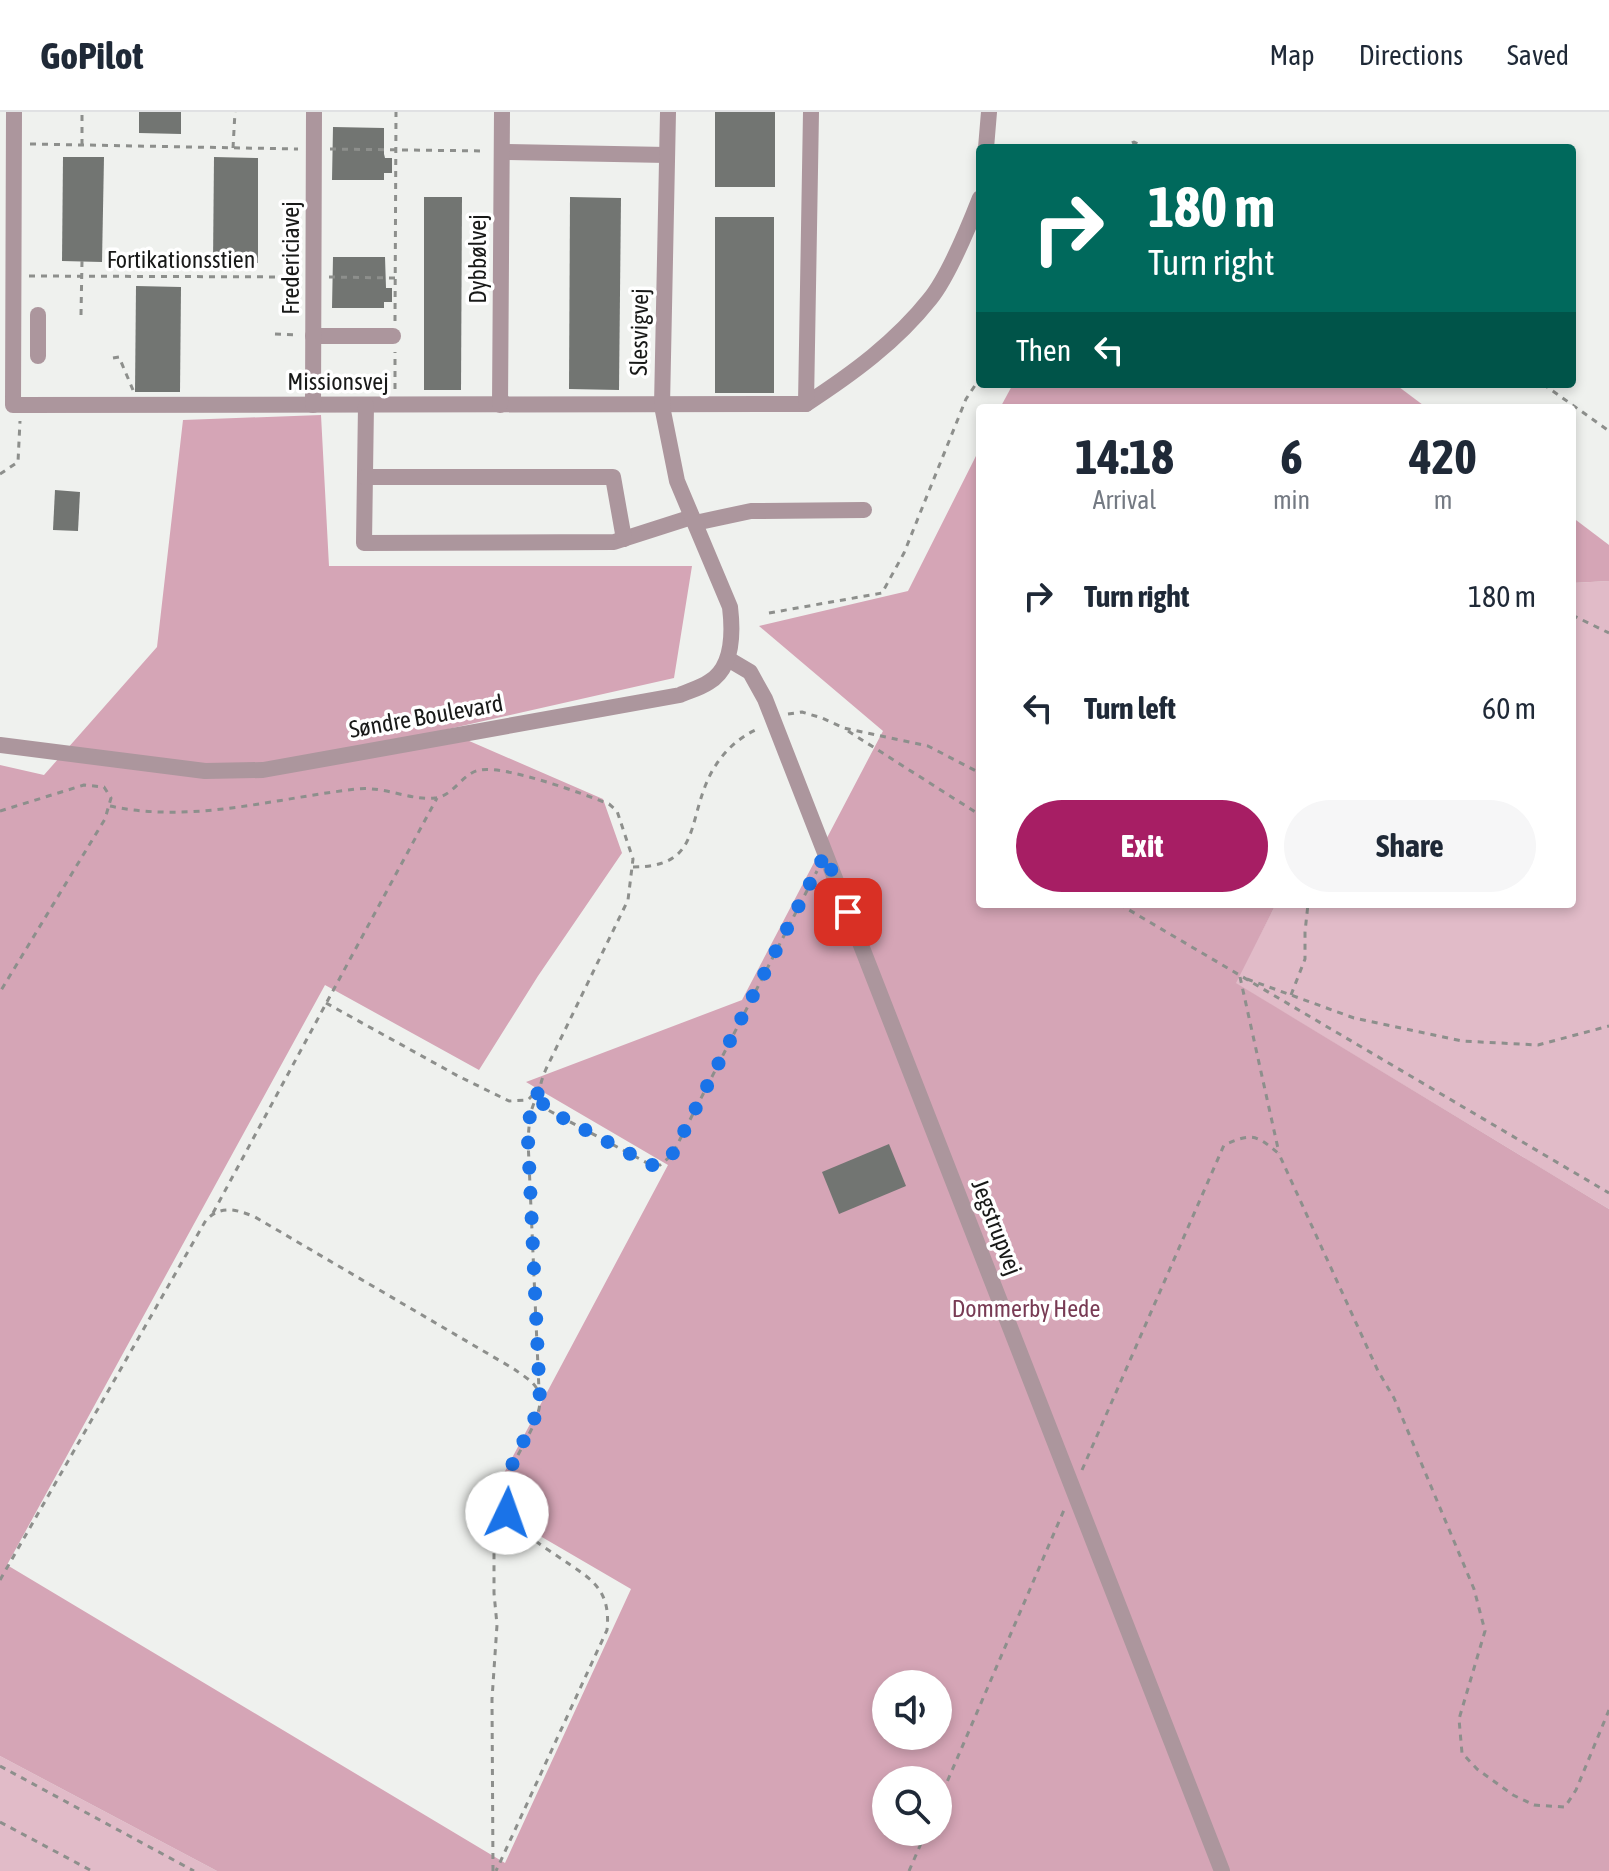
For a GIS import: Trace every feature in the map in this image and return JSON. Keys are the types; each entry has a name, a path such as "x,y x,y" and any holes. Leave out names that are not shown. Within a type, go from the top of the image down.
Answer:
{"lane":[{"path":"14,112 17,405"},
{"name":"Fredericiavej","path":"313,405 314,112"},
{"name":"Dybbølvej","path":"500,405 502,112"},
{"name":"Slesvigvej","path":"668,112 662,406 677,481 730,607 732,629 728,659"},
{"path":"806,404 811,112"},
{"path":"986,144 989,112"},
{"path":"502,152 667,155"},
{"path":"806,404 854,372 889,343 932,297 976,206"},
{"path":"14,331 38,323 38,356"},
{"path":"313,336 394,336"},
{"name":"Missionsvej","path":"17,405 806,404"},
{"path":"366,405 364,543 614,542 694,520 751,511 864,510"},
{"path":"365,477 613,477 624,539"},
{"name":"Jegstrupvej","path":"728,659 750,672 773,719 1222,1871"},
{"name":"Søndre Boulevard","path":"0,745 205,771 263,770 680,695 712,681 728,659"}],"path":[{"path":"82,112 82,145"},
{"path":"233,148 235,112"},
{"path":"395,405 396,112"},
{"path":"14,144 502,152"},
{"path":"81,315 82,261"},
{"name":"Fortikationsstien","path":"14,275 395,278"},
{"path":"275,334 313,336"},
{"path":"113,358 119,357 136,405"},
{"path":"769,613 882,593 904,553 966,399 976,384"},
{"path":"1549,388 1571,404"},
{"path":"0,474 18,462 17,405"},
{"path":"1576,408 1609,431"},
{"path":"1576,617 1609,633"},
{"path":"633,867 660,863 683,849 690,838 707,781 717,763 736,743 773,719 802,712 844,728 976,812"},
{"path":"844,728 928,746 976,771"},
{"path":"110,806 138,812 198,812 379,788 437,798 446,795 478,770 491,769 538,779 590,796 617,811 630,844 633,867 628,900 546,1069 530,1114 528,1140 539,1394 536,1419 509,1474 494,1531 497,1625 492,1699 495,1871"},
{"path":"0,811 84,785 104,787 111,798 105,819 0,992"},
{"path":"0,1580 206,1220 213,1213 437,798"},
{"path":"540,1087 539,1097 546,1109 651,1165 667,1161 825,854"},
{"path":"1126,908 1609,1193"},
{"path":"1291,995 1305,959 1308,908"},
{"path":"1240,977 1354,1018 1462,1041 1538,1045 1609,1026"},
{"path":"1240,977 1279,1154 1378,1371 1394,1398 1474,1589 1485,1631 1459,1719 1462,1753 1477,1769 1513,1795 1534,1805 1565,1807 1576,1790 1609,1710"},
{"path":"326,1003 509,1101 528,1100 540,1087"},
{"path":"952,1770 1224,1145 1247,1135 1263,1140 1279,1154"},
{"path":"213,1213 232,1209 255,1217 514,1369 533,1384 539,1394"},
{"path":"495,1871 607,1630 608,1617 601,1590 592,1581 519,1528 507,1513 505,1490"},
{"path":"0,1766 194,1871"},
{"path":"0,1822 92,1871"},
{"path":"909,1871 920,1846"}],"shaded area":[{"path":"1609,581 1609,1209 1235,983 1274,908 1576,908 1576,583"},
{"path":"0,1756 217,1871 0,1871"}],"green space":[{"path":"1011,388 1400,388 1422,404 1002,404"},
{"name":"Dommerby Hede","path":"321,415 329,566 692,566 674,678 444,730 603,799 622,853 538,976 479,1070 325,985 7,1565 505,1863 631,1589 487,1505 668,1165 526,1082 742,1000 883,731 759,626 908,591 976,456 976,908 1274,908 1236,983 1609,1209 1609,1871 217,1871 0,1756 0,765 44,775 157,647 183,420"},
{"path":"1576,520 1609,545 1609,581 1576,583"}],"building":[{"path":"139,112 181,112 181,134 139,133"},
{"path":"715,112 775,112 775,187 715,187"},
{"path":"333,127 384,128 384,154 385,158 392,158 392,173 384,173 384,180 332,180"},
{"path":"63,157 104,157 102,262 62,261"},
{"path":"214,157 258,158 258,263 213,263"},
{"path":"424,197 462,197 461,390 424,390"},
{"path":"570,197 621,198 619,390 569,389"},
{"path":"715,217 774,217 774,393 715,393"},
{"path":"333,257 385,257 386,288 392,288 392,302 384,302 384,308 332,308"},
{"path":"136,286 181,287 180,392 135,392"},
{"path":"55,490 80,492 78,531 53,530"},
{"path":"889,1144 906,1186 839,1214 822,1172"}],"route":[{"path":"507,1513 504,1502 509,1474 536,1419 540,1401 528,1140 530,1114 540,1087 539,1097 546,1109 651,1165 660,1165 672,1155 825,854 848,912"}]}
